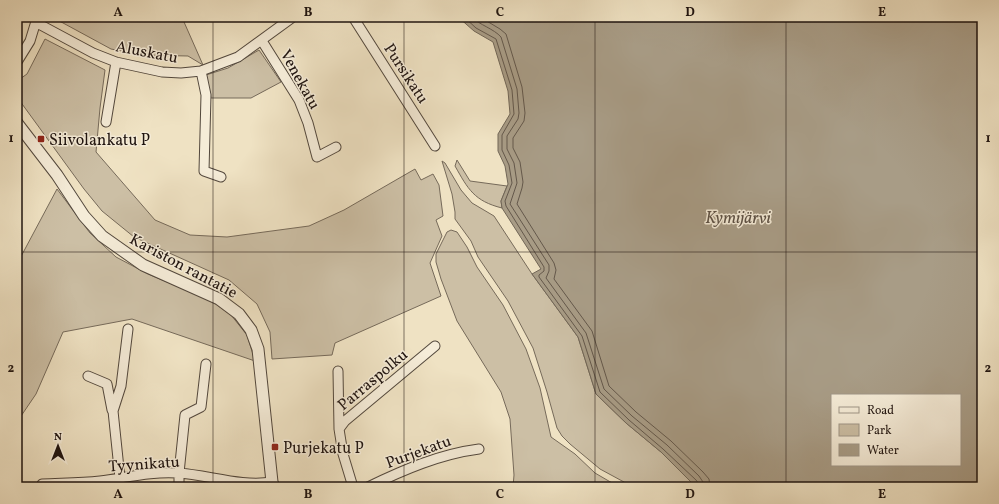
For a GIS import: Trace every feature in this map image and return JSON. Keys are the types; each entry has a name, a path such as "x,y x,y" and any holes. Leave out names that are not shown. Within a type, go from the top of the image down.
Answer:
{"street":[{"name":"Aluskatu","path":"37,20 93,53 116,62 162,72 181,73 201,71 238,57 293,17"},
{"name":"Pursikatu","path":"353,17 435,146"},
{"path":"17,62 20,53 30,41 37,20"},
{"name":"Venekatu","path":"262,41 299,100 308,123 317,157 336,147"},
{"path":"106,122 116,62"},
{"path":"201,71 206,95 204,171 221,177"},
{"name":"Kariston rantatie","path":"17,123 57,175 84,216 102,236 143,265 219,299 239,314 251,330 258,349 273,485"},
{"path":"113,411 122,386 128,329"},
{"name":"Parraspolku","path":"353,487 343,454 339,429 345,421 435,346"},
{"path":"179,487 178,473 185,416 201,407 206,364"},
{"path":"338,371 339,429"},
{"path":"88,376 107,384 113,411 120,478"},
{"name":"Purjekatu","path":"368,487 401,471 460,451 479,449"},
{"name":"Tyynikatu","path":"42,484 99,484 120,478 178,473 218,480 273,485"}],"green space":[{"path":"52,17 191,17 184,22 203,65 188,56 142,55 111,49"},
{"path":"45,39 105,70 96,152 155,220 190,235 227,237 309,226 344,210 415,169 421,180 433,174 439,185 443,216 436,220 442,236 430,263 441,296 335,343 332,355 272,359 270,332 257,304 229,280 134,237 102,211 84,189 17,97 17,81 27,74"},
{"path":"259,50 281,82 251,98 211,98 206,75 228,68"},
{"path":"457,160 470,181 507,186 501,201 502,208 478,198 468,188 455,166"},
{"path":"442,161 445,163 461,190 472,203 494,216 532,274 578,337 596,394 626,423 661,452 696,487 630,487 624,482 600,469 562,436 557,428 533,348 508,301 478,257 471,241 455,219 452,194"},
{"path":"57,189 90,233 116,257 148,274 210,300 231,315 247,335 255,361 132,319 63,332 36,394 17,422 17,264"},
{"path":"451,230 457,232 467,247 477,267 503,305 526,349 540,388 551,437 575,454 595,473 619,487 513,487 514,475 510,419 501,392 457,321 436,262 436,254 447,232"}],"water":[{"name":"Kymijärvi","path":"458,17 982,17 982,487 696,487 661,452 626,423 596,394 578,337 532,274 541,269 502,208 501,201 508,184 505,166 498,151 498,134 510,114 508,91 493,42 474,31"}],"place":[{"name":"Siivolankatu P","path":"41,139"},
{"name":"Purjekatu P","path":"275,447"}]}
